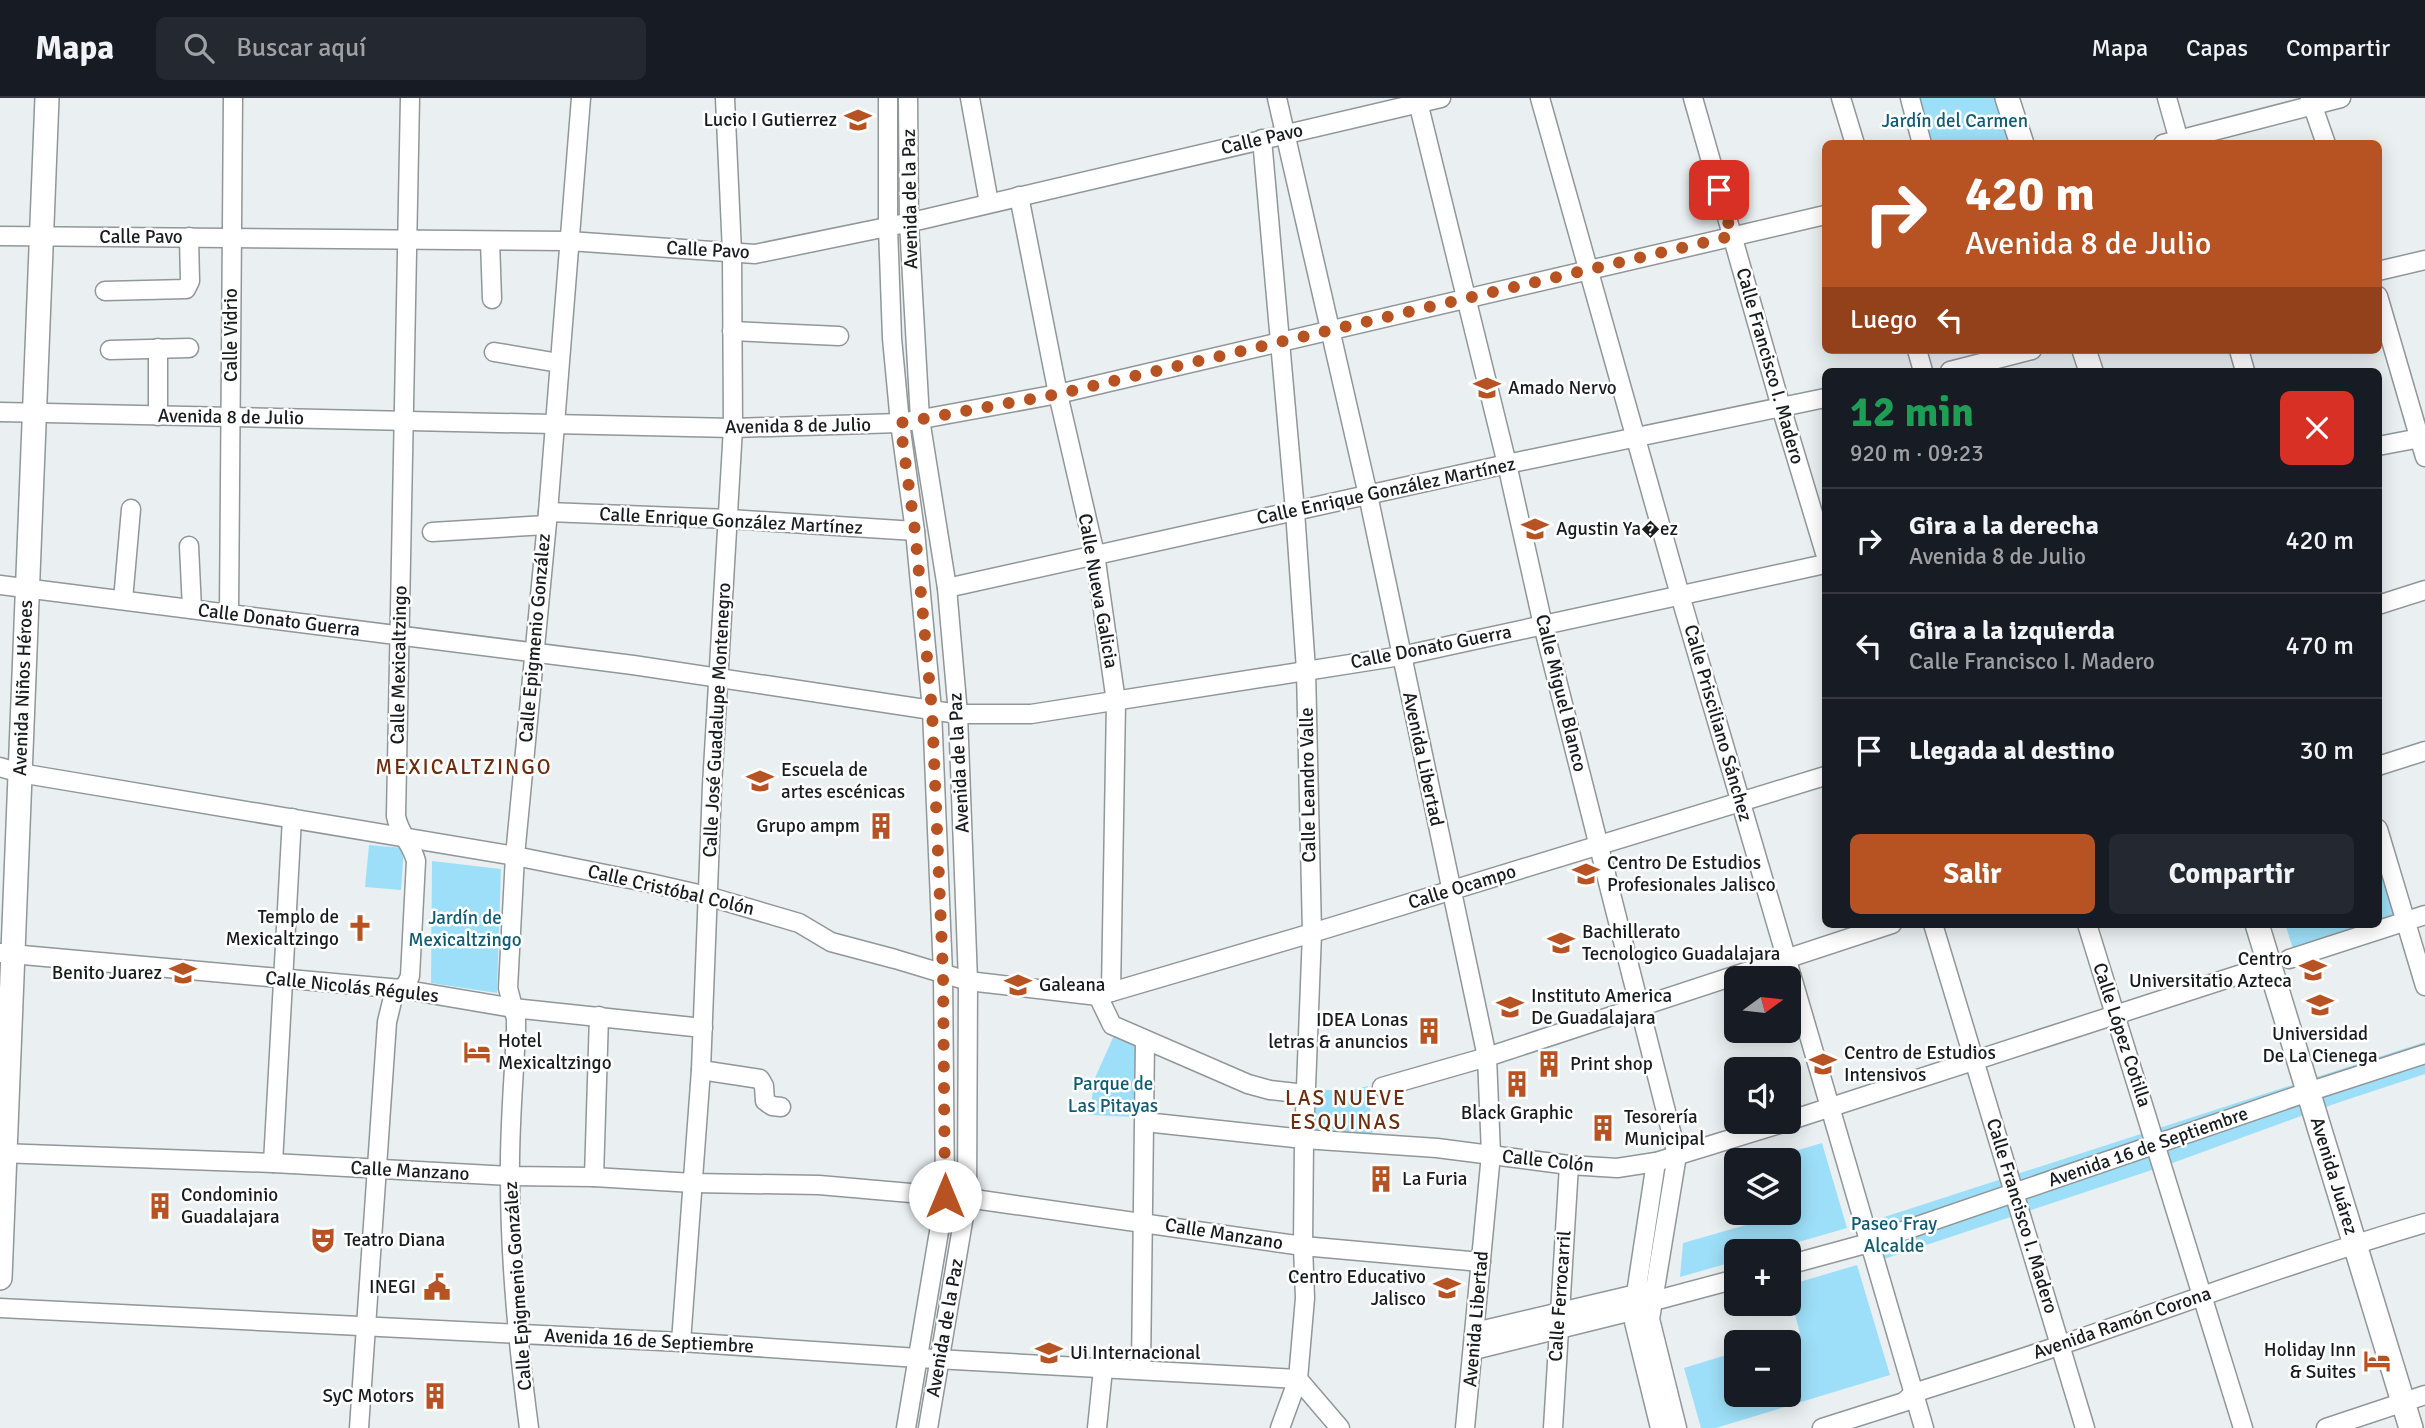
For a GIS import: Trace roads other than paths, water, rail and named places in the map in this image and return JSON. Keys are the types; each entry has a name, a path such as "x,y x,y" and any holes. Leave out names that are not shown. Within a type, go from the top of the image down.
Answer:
{"main road":[{"name":"Avenida Niños Héroes","path":"0,1278 10,770 27,588 47,98"},
{"path":"2007,98 2021,140"},
{"name":"Avenida Juárez","path":"2259,928 2411,1428"}],"street":[{"name":"Calle Vidrio","path":"229,613 233,98"},
{"name":"Calle Mexicaltzingo","path":"359,1428 387,1023 393,998 410,976 416,861 413,848 398,828 396,816 410,98"},
{"name":"Calle Epigmenio González","path":"529,1428 517,1335 509,1176 516,1030 508,988 515,856 547,519 581,98"},
{"name":"Calle José Guadalupe Montenegro","path":"681,1342 704,1028 708,895 733,428 732,252 725,98"},
{"name":"Avenida de la Paz","path":"888,98 888,227 892,338 900,423 915,531 932,710 943,973 945,1196 906,1428"},
{"name":"Avenida de la Paz","path":"908,98 909,223 920,418 947,588 958,714 968,981 967,1198 928,1428"},
{"path":"970,98 989,203"},
{"name":"Avenida Libertad","path":"1278,98 1368,495 1487,1057 1491,1154 1465,1428"},
{"name":"Calle Pavo","path":"0,236 569,241 768,252 909,223 1418,101 1441,98"},
{"name":"Calle Prisciliano Sánchez","path":"1540,98 1681,595 1924,1428"},
{"name":"Calle Francisco I. Madero","path":"1693,98 1822,543"},
{"path":"1841,98 1854,140"},
{"path":"1910,98 1921,140"},
{"path":"2167,98 2174,140"},
{"path":"2181,140 2311,102 2341,98"},
{"name":"Calle Miguel Blanco","path":"1418,101 1507,464 1543,625 1677,1155 1648,1300"},
{"path":"2311,102 2325,140"},
{"name":"Calle Leandro Valle","path":"1262,139 1295,511 1306,670 1311,933 1304,1139 1305,1298 1298,1379 1280,1428"},
{"name":"Calle Nueva Galicia","path":"1019,196 1058,394 1095,554 1116,702 1105,994"},
{"name":"Avenida 8 de Julio","path":"0,412 733,428 900,423 1058,394 1822,216"},
{"path":"105,291 186,289 190,281 189,237"},
{"path":"490,240 492,299"},
{"path":"2382,270 2425,260"},
{"path":"2382,309 2422,437 2425,457"},
{"path":"732,331 839,336"},
{"path":"158,348 158,416"},
{"path":"110,349 189,348"},
{"path":"494,352 559,363"},
{"path":"1962,368 2016,354"},
{"name":"Calle Enrique González Martínez","path":"947,588 1507,464 1822,399"},
{"path":"2382,445 2422,437"},
{"path":"124,600 131,509"},
{"name":"Calle Enrique González Martínez","path":"432,532 547,519 729,519 915,531"},
{"path":"189,546 192,609"},
{"name":"Calle Donato Guerra","path":"0,585 720,677 958,714 1031,714 1401,656 1822,565"},
{"path":"2382,604 2425,590"},
{"path":"2382,765 2425,751"},
{"name":"Calle Cristóbal Colón","path":"10,770 515,856 708,895 799,923 831,943 968,981 1105,994"},
{"name":"Calle Ocampo","path":"1105,994 1822,777"},
{"path":"273,1163 292,818"},
{"path":"2382,842 2425,986"},
{"path":"2289,959 2425,915"},
{"path":"1382,1087 1487,1057 1880,928"},
{"name":"Calle Francisco I. Madero","path":"1934,928 2085,1428"},
{"name":"Calle López Cotilla","path":"2088,928 2243,1428"},
{"name":"Calle Nicolás Régules","path":"6,954 401,989 513,1008 704,1028"},
{"name":"Calle Colón","path":"1801,1117 2260,968"},
{"path":"1105,994 1112,1025 1248,1084 1270,1090 1306,1094"},
{"path":"594,1177 599,1016"},
{"path":"1141,1370 1145,1040"},
{"name":"Avenida 16 de Septiembre","path":"1801,1261 1871,1242 2425,1054"},
{"path":"701,1070 761,1079 765,1101 772,1106 781,1107"},
{"name":"Calle Colón","path":"1145,1122 1304,1139 1437,1148 1569,1165 1617,1168 1656,1163 1745,1134"},
{"name":"Calle Manzano","path":"3,1153 273,1163 509,1176 820,1185 945,1196"},
{"path":"1656,1163 1648,1300 1650,1319 1676,1428"},
{"name":"Calle Ferrocarril","path":"1553,1428 1569,1165"},
{"name":"Calle Manzano","path":"967,1198 1303,1246 1481,1262"},
{"name":"Avenida Ramón Corona","path":"1822,1428 1904,1402 1914,1394 2202,1295 2425,1223"},
{"path":"1474,1340 1724,1282"},
{"path":"1648,1300 1634,1322 1660,1428"},
{"name":"Avenida 16 de Septiembre","path":"0,1308 681,1342 1298,1379"},
{"path":"1097,1428 1102,1369"},
{"path":"1298,1379 1340,1428"},
{"path":"2326,1428 2425,1395"}],"place":[{"name":"Lucio I Gutierrez","path":"858,120"},
{"name":"Amado Nervo","path":"1487,388"},
{"name":"Agustin Ya�ez","path":"1535,529"},
{"name":"Escuela de artes escénicas","path":"760,781"},
{"name":"Grupo ampm","path":"881,826"},
{"name":"Centro De Estudios Profesionales Jalisco","path":"1586,874"},
{"name":"Templo de Mexicaltzingo","path":"360,928"},
{"name":"Bachillerato Tecnologico Guadalajara","path":"1561,943"},
{"name":"Centro Universitatio Azteca","path":"2313,970"},
{"name":"Benito Juarez","path":"183,973"},
{"name":"Galeana","path":"1018,985"},
{"name":"Universidad De La Cienega","path":"2320,1005"},
{"name":"Instituto America De Guadalajara","path":"1510,1007"},
{"name":"IDEA Lonas letras & anuncios","path":"1429,1031"},
{"name":"Hotel Mexicaltzingo","path":"477,1052"},
{"name":"Print shop","path":"1549,1064"},
{"name":"Centro de Estudios Intensivos","path":"1823,1064"},
{"name":"Black Graphic","path":"1517,1084"},
{"name":"Tesorería Municipal","path":"1603,1128"},
{"name":"La Furia","path":"1381,1179"},
{"name":"Condominio Guadalajara","path":"160,1206"},
{"name":"Teatro Diana","path":"323,1240"},
{"name":"INEGI","path":"437,1287"},
{"name":"Centro Educativo Jalisco","path":"1447,1288"},
{"name":"Ui Internacional","path":"1049,1353"},
{"name":"Holiday Inn & Suites","path":"2377,1361"},
{"name":"SyC Motors","path":"435,1396"}],"district":[{"name":"MEXICALTZINGO","path":"464,767"},
{"name":"LAS NUEVE ESQUINAS","path":"1346,1110"}],"park label":[{"name":"Jardín del Carmen","path":"1955,121"},
{"name":"Jardín de Mexicaltzingo","path":"465,929"},
{"name":"Parque de Las Pitayas","path":"1113,1095"},
{"name":"Paseo Fray Alcalde","path":"1894,1235"}]}
